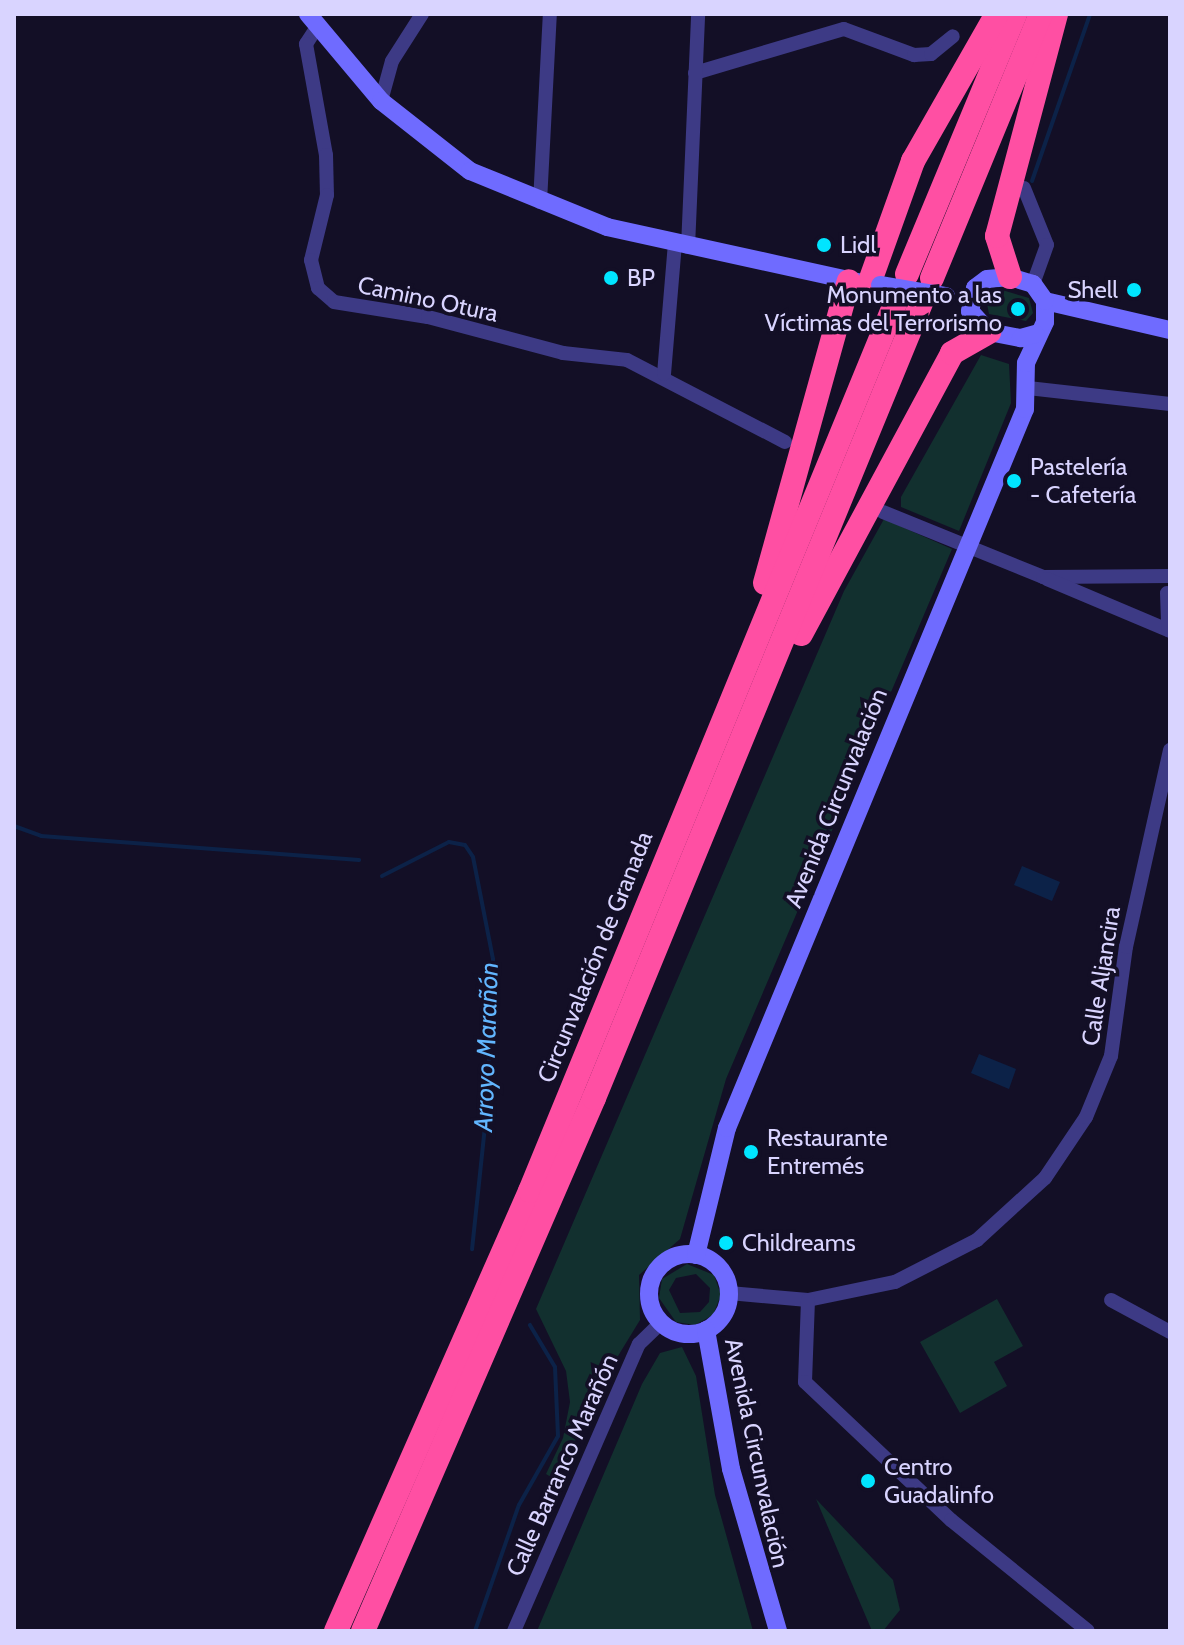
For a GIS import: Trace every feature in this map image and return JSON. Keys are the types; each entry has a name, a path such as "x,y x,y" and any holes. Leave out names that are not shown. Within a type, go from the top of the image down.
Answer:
{"highway":[{"path":"745,668 751,623 874,288 913,161 997,14"},
{"path":"907,274 1015,14"},
{"path":"939,287 1041,14"},
{"path":"1022,280 997,236 1056,14"},
{"name":"Circunvalación de Granada","path":"336,1631 524,1204 745,668 874,288"},
{"path":"363,1631 497,1328 921,303"},
{"path":"757,703 783,670 952,353 997,335"}],"street":[{"path":"381,101 392,61 422,14"},
{"path":"540,202 550,14"},
{"path":"664,374 682,246 698,14"},
{"path":"314,17 381,101 470,171 540,202 682,246 874,288 975,288 987,279 1022,280 1045,301 1170,330"},
{"name":"Camino Otura","path":"314,17 306,44 326,155 327,195 311,260 318,288 334,302 428,317 563,353 627,360 664,374 785,442"},
{"path":"695,73 834,31 865,32 889,50 914,55 931,54 953,36"},
{"path":"1022,280 1047,245 1024,188"},
{"path":"939,287 1026,363"},
{"path":"970,311 975,288"},
{"path":"1040,328 1045,301"},
{"path":"997,335 1072,319 1170,338"},
{"name":"Avenida Circunvalación","path":"696,1255 727,1128 969,547 1028,388 1026,363 1040,328"},
{"path":"1028,388 1170,404"},
{"path":"883,512 1169,631"},
{"path":"1152,576 1169,592 1163,610 1169,631"},
{"path":"1043,577 1170,576"},
{"path":"1145,622 1163,610"},
{"name":"Calle Aljancira","path":"729,1293 808,1300 895,1282 977,1240 1008,1215 1045,1178 1102,1084 1170,750"},
{"path":"696,1255 715,1264 729,1293 723,1315 706,1330 682,1334 661,1323 650,1304 651,1281 663,1263 696,1255"},
{"path":"808,1300 805,1382 951,1520 1088,1631"},
{"path":"1111,1300 1170,1332"},
{"name":"Calle Barranco Marañón","path":"514,1631 639,1344 661,1323"},
{"name":"Avenida Circunvalación","path":"706,1330 731,1469 778,1631"}],"green space":[{"path":"1002,290 1029,298 1033,313 1026,321 989,314 986,299"},
{"path":"981,355 1009,364 1011,403 959,531 901,507 901,497"},
{"path":"884,519 952,549 726,1079 680,1239 639,1275 640,1320 596,1392 558,1481 546,1474 563,1438 570,1402 566,1371 536,1309 844,591"},
{"path":"687,1264 714,1275 721,1295 713,1315 695,1325 676,1322 659,1298 662,1279","holes":["696,1274 710,1288 709,1302 700,1312 680,1313 669,1290 676,1278"]},
{"path":"997,1299 1023,1346 994,1362 1007,1386 960,1413 920,1342"},
{"path":"682,1347 696,1376 715,1495 753,1631 537,1631 642,1384 660,1353"},
{"path":"816,1499 893,1580 900,1610 883,1631 872,1631"}],"water":[{"path":"1022,866 1060,882 1052,901 1014,885"},
{"path":"979,1054 1016,1069 1009,1089 971,1073"}],"waterway":[{"path":"1032,181 1090,14"},
{"name":"Arroyo Marañón","path":"14,826 41,836 359,860"},
{"name":"Arroyo Marañón","path":"382,876 449,842 465,845 473,857 493,959 487,1107 472,1249"},
{"path":"475,1631 519,1505 558,1436 555,1367 530,1325"}],"place":[{"name":"Lidl","path":"824,245"},
{"name":"BP","path":"611,278"},
{"name":"Shell","path":"1134,290"},
{"name":"Monumento a las Víctimas del Terrorismo","path":"1018,309"},
{"name":"Pastelería - Cafetería","path":"1014,481"},
{"name":"Restaurante Entremés","path":"751,1152"},
{"name":"Childreams","path":"726,1243"},
{"name":"Centro Guadalinfo","path":"868,1481"}]}
